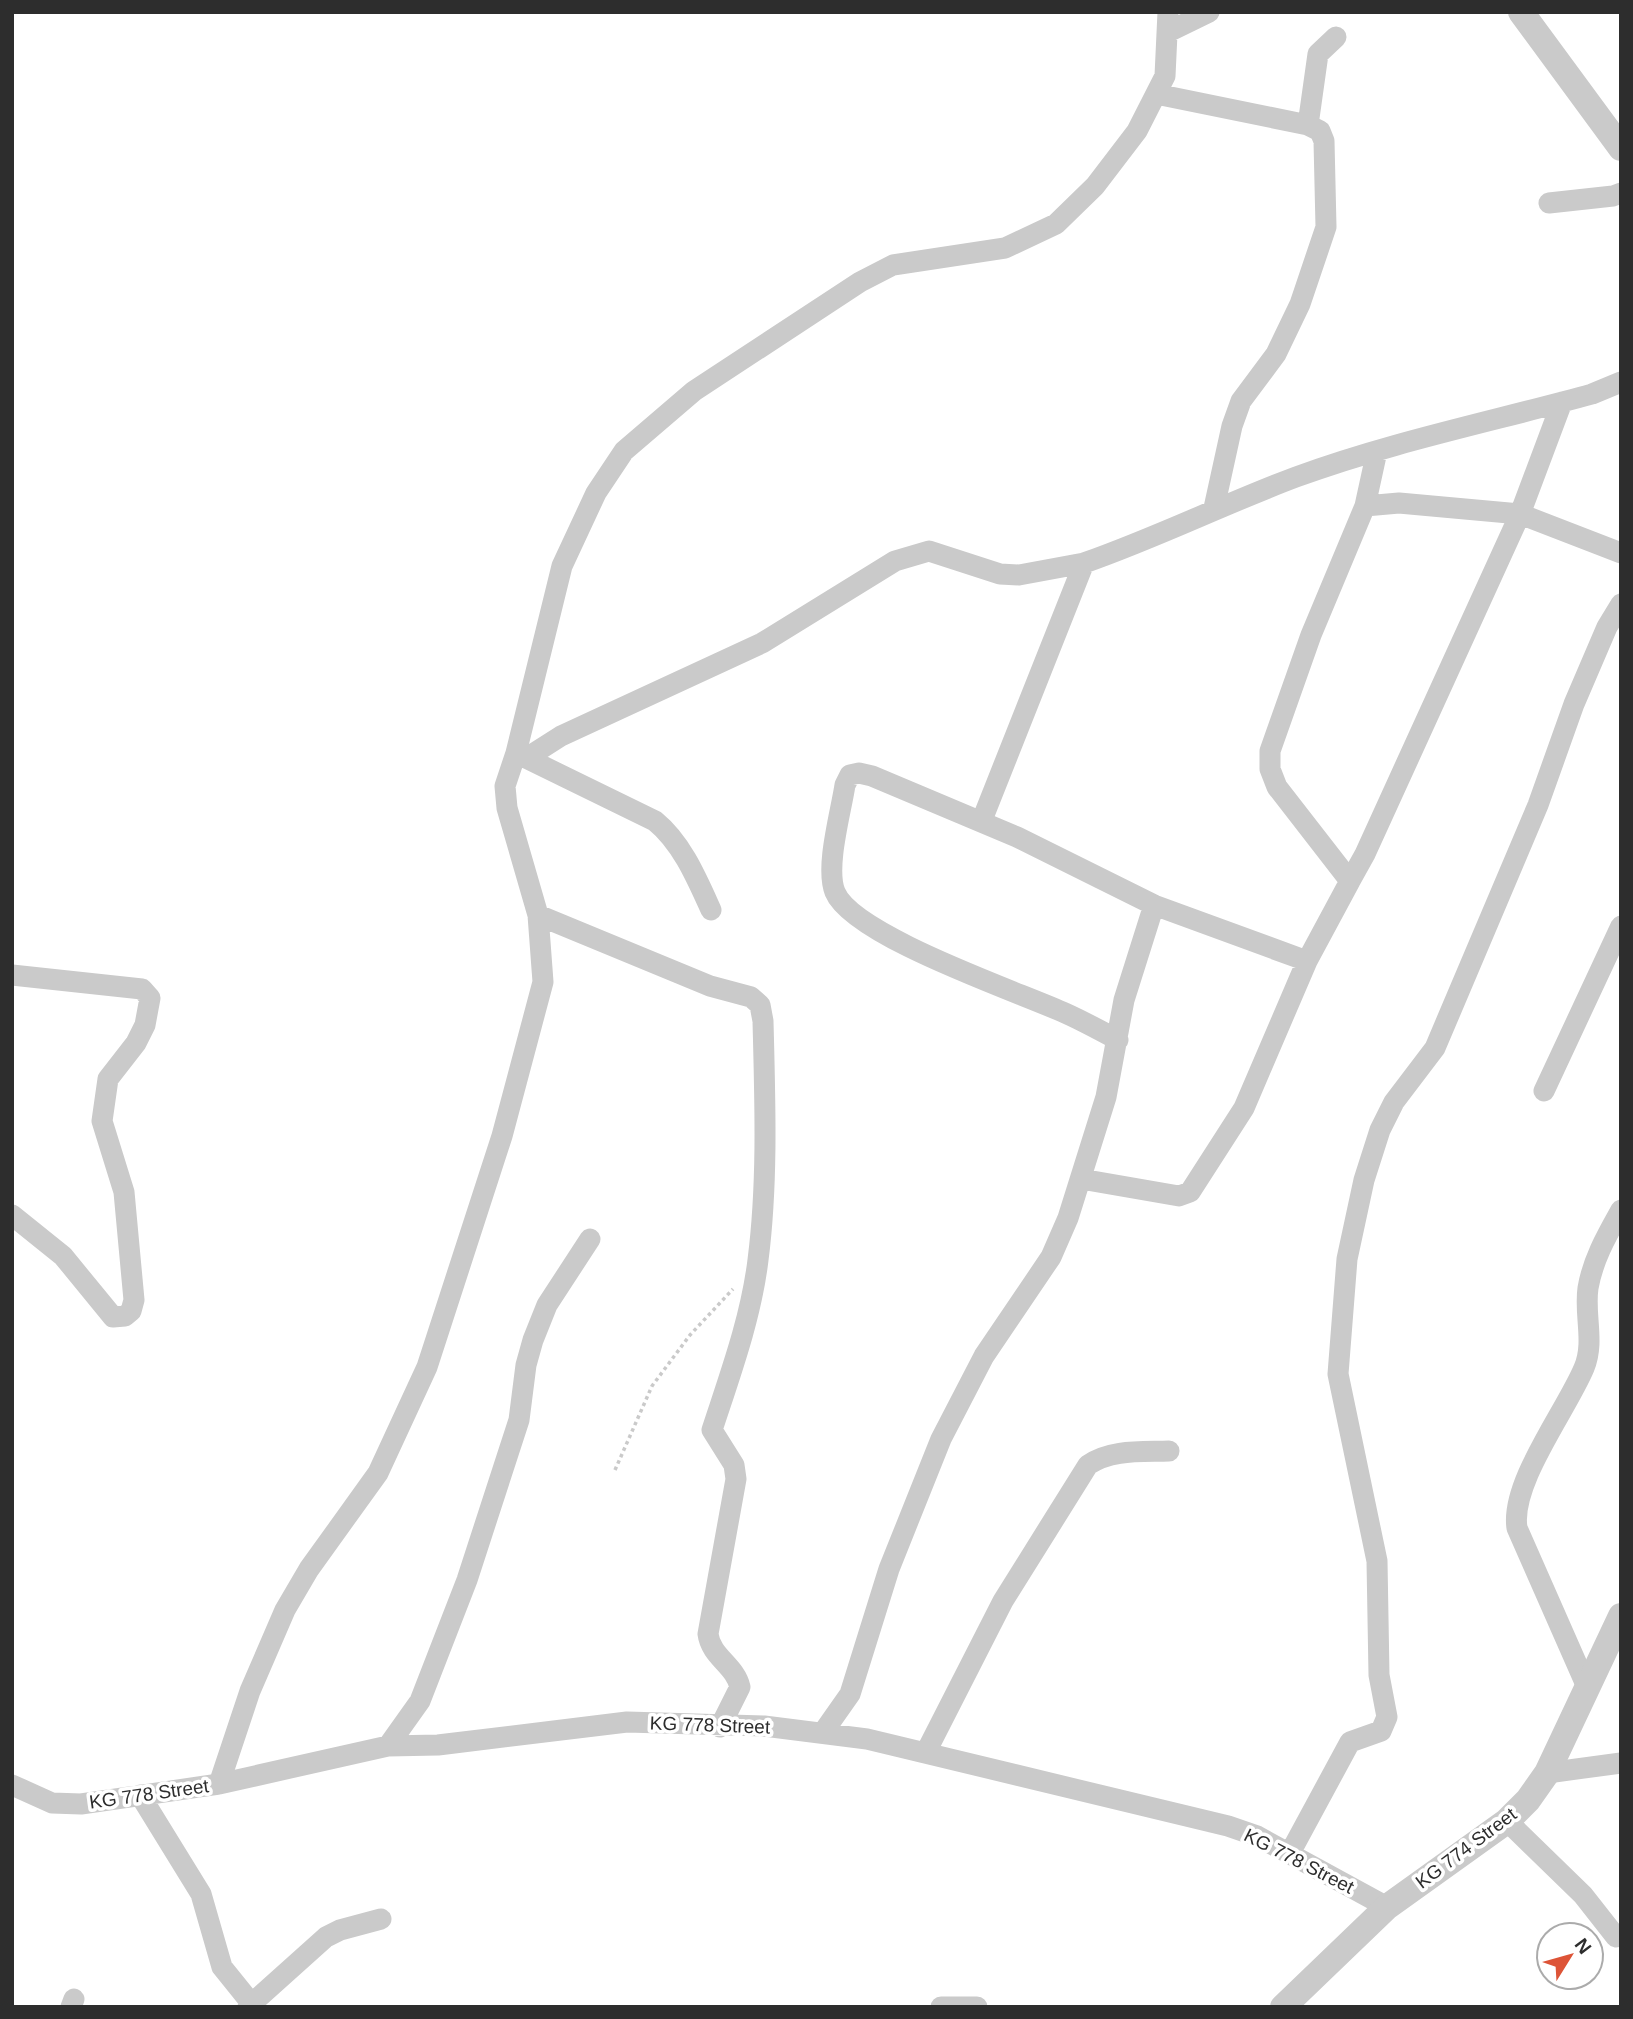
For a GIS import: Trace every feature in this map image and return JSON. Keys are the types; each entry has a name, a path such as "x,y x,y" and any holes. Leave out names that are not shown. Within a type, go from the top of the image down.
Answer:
{"street":[{"path":"219,1784 250,1691 285,1610 309,1569 377,1473 427,1367 502,1136 543,982 538,915 507,808 505,786 522,755 562,566 596,493 624,451 694,391 860,282 893,265 1005,248 1056,224 1095,186 1137,131 1165,76 1168,22 1209,12"},
{"path":"1521,12 1621,148"},
{"path":"1308,125 1318,54 1336,37"},
{"path":"1156,94 1308,125 1320,131 1324,141 1326,227 1300,303 1276,354 1241,401 1232,426 1214,508"},
{"path":"1549,203 1614,197 1621,193"},
{"path":"522,755 762,643 895,561 929,551 999,574 1019,575 1084,563 1143,541 1214,508 1377,451 1562,402 1621,382"},
{"path":"1081,1179 1179,1196 1190,1192 1244,1108 1307,961 1365,854 1520,514 1562,402"},
{"path":"1350,881 1277,787 1270,769 1270,751 1311,635 1365,506 1377,451"},
{"path":"1365,506 1399,503 1520,514 1621,553"},
{"path":"982,820 1084,563"},
{"path":"1290,1853 1350,1742 1381,1731 1387,1717 1379,1675 1377,1561 1338,1374 1347,1259 1364,1180 1380,1130 1394,1102 1435,1048 1491,923 1584,680 1621,604"},
{"path":"522,755 661,827 681,851 711,910"},
{"path":"1118,1040 870,925 843,904 835,891 833,861 845,785 850,775 859,773 872,776 982,820 1154,905 1307,961"},
{"path":"824,1731 850,1694 889,1569 941,1439 984,1356 1051,1256 1081,1179 1106,1097 1124,1000 1154,905"},
{"path":"538,915 710,986 751,997 760,1005 763,1021 765,1137 758,1262 736,1356 712,1430 736,1471 708,1634 709,1645 734,1675 740,1687 720,1727"},
{"path":"1544,1091 1621,926"},
{"path":"12,975 142,989 150,998 145,1026 136,1043 108,1079 102,1110 102,1121 124,1192 134,1300 131,1311 125,1317 113,1317 63,1256 12,1215"},
{"path":"1587,1687 1517,1528 1515,1513 1529,1475 1585,1366 1589,1341 1588,1290 1596,1256 1621,1210"},
{"path":"388,1746 420,1701 467,1580 519,1420 526,1365 533,1340 547,1305 590,1239"},
{"path":"926,1752 1003,1601 1088,1465 1099,1457 1111,1454 1169,1451"},
{"name":"KG 774 Street","path":"1283,2007 1387,1907 1507,1821 1528,1800 1547,1773 1621,1616"},
{"name":"KG 778 Street","path":"12,1785 52,1803 81,1804 219,1784 388,1746 438,1745 627,1722 720,1727 764,1726 824,1731 926,1752 1228,1826 1257,1836 1387,1907"},
{"path":"1547,1773 1621,1763"},
{"path":"140,1795 201,1894 222,1968 249,2005 326,1937 340,1930 381,1919"},
{"path":"1507,1821 1583,1895 1616,1937"},
{"path":"941,2007 977,2007"}],"path":[{"path":"615,1470 652,1386 690,1335 758,1262"}]}
